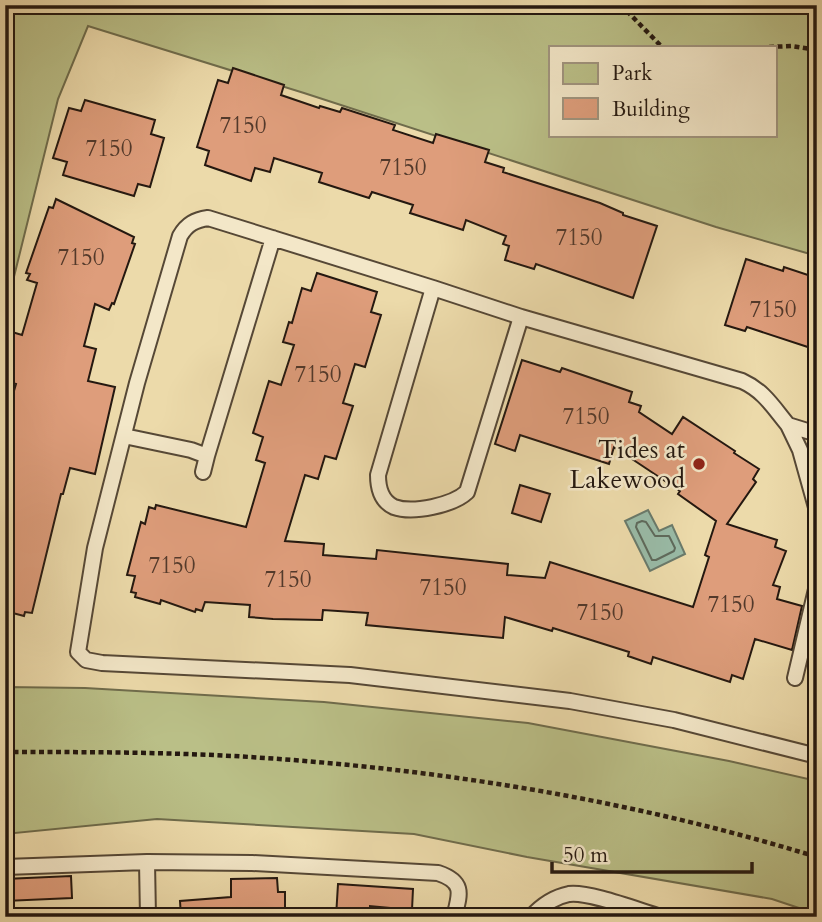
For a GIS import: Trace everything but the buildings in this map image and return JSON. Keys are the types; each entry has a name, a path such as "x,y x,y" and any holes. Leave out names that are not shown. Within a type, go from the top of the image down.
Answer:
{"lane":[{"path":"817,511 800,450 788,425 756,387 521,317 208,218 197,220 185,226 176,248 124,436 95,548 78,652 86,660 103,663 350,675 570,701 674,720 817,756"},
{"path":"203,472 273,238"},
{"path":"433,288 377,475 377,488 384,499 394,507 441,505 458,500 467,492 521,317"},
{"path":"788,425 817,434"},
{"path":"124,436 207,456"},
{"path":"795,678 817,585"},
{"path":"147,862 148,917"},
{"path":"5,867 147,862 252,863 438,873 450,877 457,884 460,895 454,917"},
{"path":"531,917 555,899 572,893 661,917"}],"path":[{"path":"621,5 661,46"},
{"path":"776,47 817,50"},
{"path":"5,752 232,756 398,771 531,790 645,813 760,840 817,857"}],"green space":[{"path":"5,5 817,5 817,256 716,227 88,26 58,99 5,313"},
{"path":"5,687 85,688 324,702 528,723 729,761 817,781 817,914 772,899 527,857 414,834 157,819 5,834"}],"water":[{"path":"648,510 659,531 672,525 685,554 650,571 625,521"}],"place":[{"name":"Tides at Lakewood","path":"699,464"}]}
